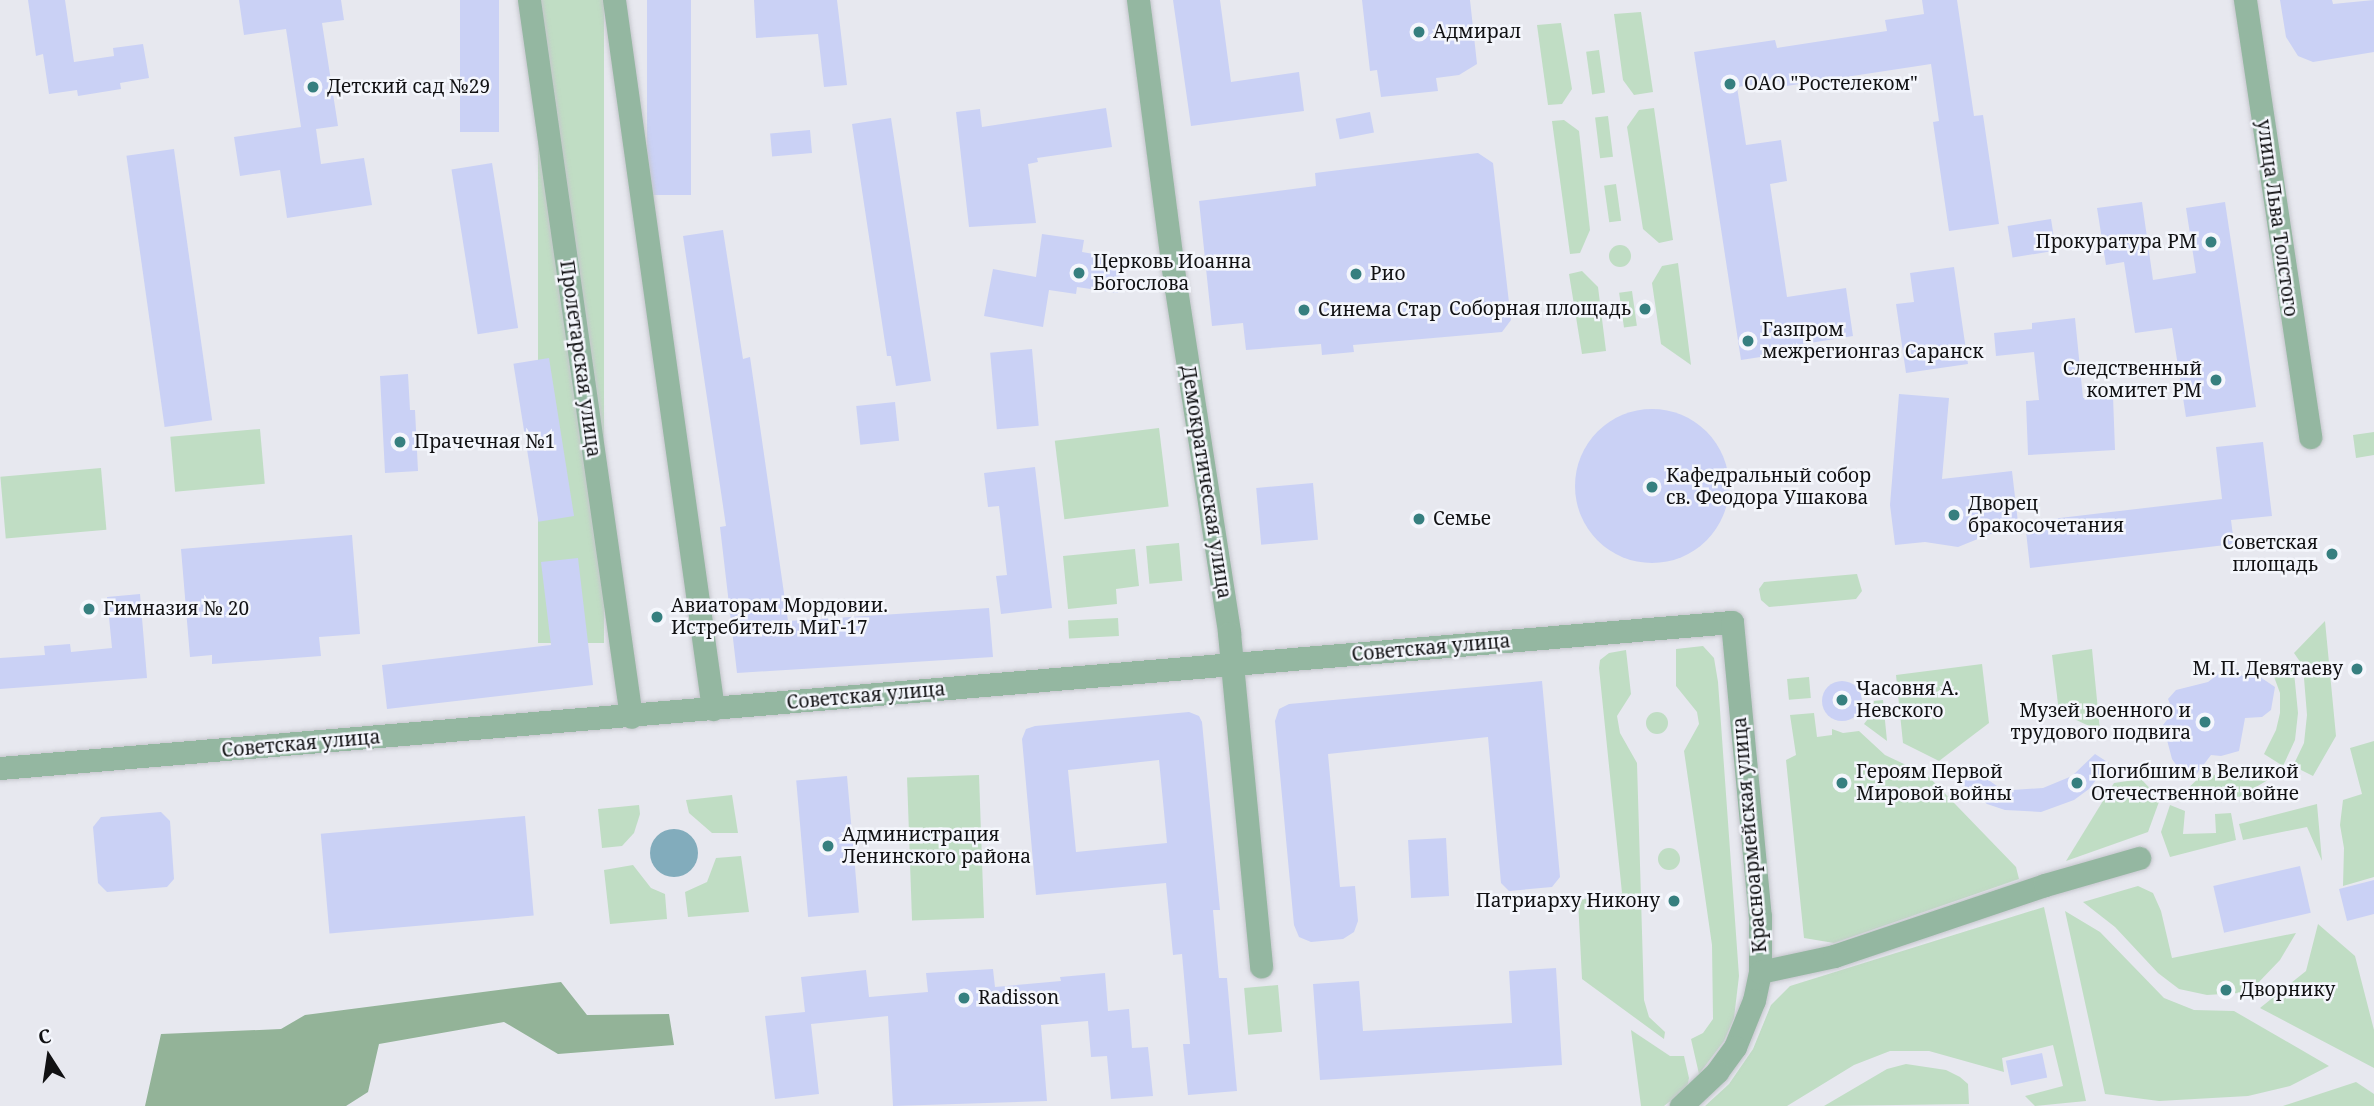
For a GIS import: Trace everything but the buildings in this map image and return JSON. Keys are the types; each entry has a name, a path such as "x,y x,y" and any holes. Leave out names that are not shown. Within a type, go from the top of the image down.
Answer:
{"street":[{"name":"Пролетарская улица","path":"529,0 631,718"},
{"path":"614,0 713,709"},
{"name":"Демократическая улица","path":"1138,0 1172,263 1233,666 1261,967"},
{"name":"улица Льва Толстого","path":"2245,0 2310,437"},
{"name":"Советская улица","path":"0,768 631,718 1732,622"},
{"name":"Красноармейская улица","path":"1681,1106 1717,1072 1735,1047 1754,1000 1760,972 1760,916 1732,622"},
{"path":"1760,972 1834,956 2045,885 2139,858"}],"green space":[{"path":"538,0 604,0 604,643 538,643"},
{"path":"1641,12 1653,92 1634,95 1623,80 1614,14"},
{"path":"1561,23 1572,89 1562,104 1548,105 1537,25"},
{"path":"1599,50 1605,93 1592,94 1586,52"},
{"path":"1654,108 1673,240 1659,243 1643,229 1627,127 1639,110"},
{"path":"1608,116 1613,157 1600,158 1595,118"},
{"path":"1564,120 1579,131 1590,230 1580,253 1570,254 1552,121"},
{"path":"1616,184 1621,221 1609,222 1604,186"},
{"path":"1620,245 1628,248 1631,256 1628,264 1620,267 1612,264 1609,256 1612,248"},
{"path":"1678,263 1691,365 1661,344 1652,283 1662,266"},
{"path":"1582,271 1598,287 1606,351 1582,354 1569,274"},
{"path":"1632,291 1637,326 1624,327 1619,293"},
{"path":"1159,428 1169,506 1064,519 1055,441"},
{"path":"260,429 265,484 175,492 170,437"},
{"path":"2374,432 2374,455 2356,458 2353,435"},
{"path":"101,468 106,530 6,539 0,477"},
{"path":"1179,543 1182,581 1149,584 1146,546"},
{"path":"1135,549 1139,586 1116,589 1117,604 1068,609 1063,556"},
{"path":"1857,574 1862,591 1856,599 1769,607 1761,600 1759,589 1764,582"},
{"path":"1118,618 1119,636 1069,639 1068,621"},
{"path":"2325,621 2336,736 2313,776 2293,766 2304,743 2307,715 2303,666 2294,653"},
{"path":"1703,646 1714,658 1718,682 1739,976 1734,1018 1724,1041 1699,1074 1691,1039 1703,1033 1713,1019 1712,945 1684,751 1699,724 1697,712 1676,686 1676,649"},
{"path":"2092,649 2100,731 2059,712 2052,655"},
{"path":"1626,650 1631,694 1617,716 1620,733 1637,763 1644,1000 1649,1017 1665,1032 1664,1039 1582,979 1578,900 1622,893 1599,668 1600,660 1609,653"},
{"path":"2287,662 2294,672 2298,713 2295,740 2283,766 2264,754 2276,730 2280,713 2280,693 2273,674"},
{"path":"1982,664 1989,723 1939,761 1903,743 1896,675"},
{"path":"1809,677 1811,698 1789,700 1787,679"},
{"path":"1883,700 1887,741 1864,724 1873,712 1874,701"},
{"path":"1657,712 1665,715 1668,723 1665,731 1657,734 1649,731 1646,723 1649,715"},
{"path":"1814,713 1817,737 1832,735 1832,729 1843,733 1859,731 1885,755 1927,775 2016,867 2019,879 1834,943 1804,938 1786,760 1796,755 1790,715"},
{"path":"2374,741 2374,877 2343,886 2344,848 2340,825 2343,800 2362,794 2350,748"},
{"path":"2258,764 2273,777 2239,797 2216,801 2178,798 2207,770 2216,776 2232,775"},
{"path":"979,775 984,918 912,920 907,778"},
{"path":"2141,779 2160,799 2148,832 2066,861 2114,783"},
{"path":"732,795 738,833 712,833 689,813 686,800"},
{"path":"2317,804 2322,861 2307,827 2243,840 2239,824"},
{"path":"639,805 640,814 634,833 622,846 602,848 598,809"},
{"path":"2170,805 2185,811 2183,834 2216,833 2215,814 2231,813 2236,840 2170,857 2161,832"},
{"path":"1669,848 1677,851 1680,859 1677,867 1669,870 1661,867 1658,859 1661,851"},
{"path":"741,856 749,912 688,917 685,892 707,882 716,858"},
{"path":"633,865 651,888 665,894 667,919 610,924 604,870"},
{"path":"2138,886 2153,893 2161,911 2172,958 2296,933 2280,960 2257,984 2239,993 2207,995 2179,989 2158,973 2115,927 2083,902"},
{"path":"2044,907 2086,1101 2035,1106 2025,1096 2063,1086 2053,1045 2002,1058 2004,1072 1929,1051 1890,1051 1854,1065 1787,1106 1705,1106 1729,1084 1753,1049 1771,1005 1790,986"},
{"path":"2065,911 2100,932 2164,998 2194,1010 2234,1011 2329,1066 2290,1086 2248,1096 2159,1101 2105,1094"},
{"path":"2318,924 2355,956 2374,1030 2374,1068 2260,1008 2306,971"},
{"path":"561,982 587,1015 669,1014 674,1045 558,1054 504,1022 379,1044 368,1092 346,1106 145,1106 161,1034 281,1029 305,1015"},
{"path":"1278,985 1282,1032 1248,1035 1244,988"},
{"path":"1631,1030 1670,1056 1684,1056 1689,1078 1687,1088 1664,1106 1641,1106"},
{"path":"1906,1064 1946,1070 1960,1077 1968,1084 1969,1104 1824,1106 1887,1069"},
{"path":"2356,1082 2374,1094 2374,1106 2283,1106"}],"water":[{"path":"674,829 691,836 698,853 691,870 674,877 657,870 650,853 657,836"}],"place":[{"name":"Адмирал","path":"1419,32"},
{"name":"ОАО \"Ростелеком\"","path":"1730,84"},
{"name":"Детский сад №29","path":"313,87"},
{"name":"Прокуратура РМ","path":"2211,242"},
{"name":"Церковь Иоанна Богослова","path":"1079,273"},
{"name":"Рио","path":"1356,274"},
{"name":"Соборная площадь","path":"1645,309"},
{"name":"Синема Стар","path":"1304,310"},
{"name":"Газпром межрегионгаз Саранск","path":"1748,341"},
{"name":"Следственный комитет РМ","path":"2216,380"},
{"name":"Прачечная №1","path":"400,442"},
{"name":"Кафедральный собор св. Феодора Ушакова","path":"1652,487"},
{"name":"Дворец бракосочетания","path":"1954,515"},
{"name":"Семье","path":"1419,519"},
{"name":"Советская площадь","path":"2332,554"},
{"name":"Гимназия № 20","path":"89,609"},
{"name":"Авиаторам Мордовии. Истребитель МиГ-17","path":"657,617"},
{"name":"М. П. Девятаеву","path":"2357,669"},
{"name":"Часовня А. Невского","path":"1842,700"},
{"name":"Музей военного и трудового подвига","path":"2205,722"},
{"name":"Героям Первой Мировой войны","path":"1842,783"},
{"name":"Погибшим в Великой Отечественной войне","path":"2077,783"},
{"name":"Администрация Ленинского района","path":"828,846"},
{"name":"Патриарху Никону","path":"1674,901"},
{"name":"Дворнику","path":"2226,990"},
{"name":"Radisson","path":"964,998"}]}
